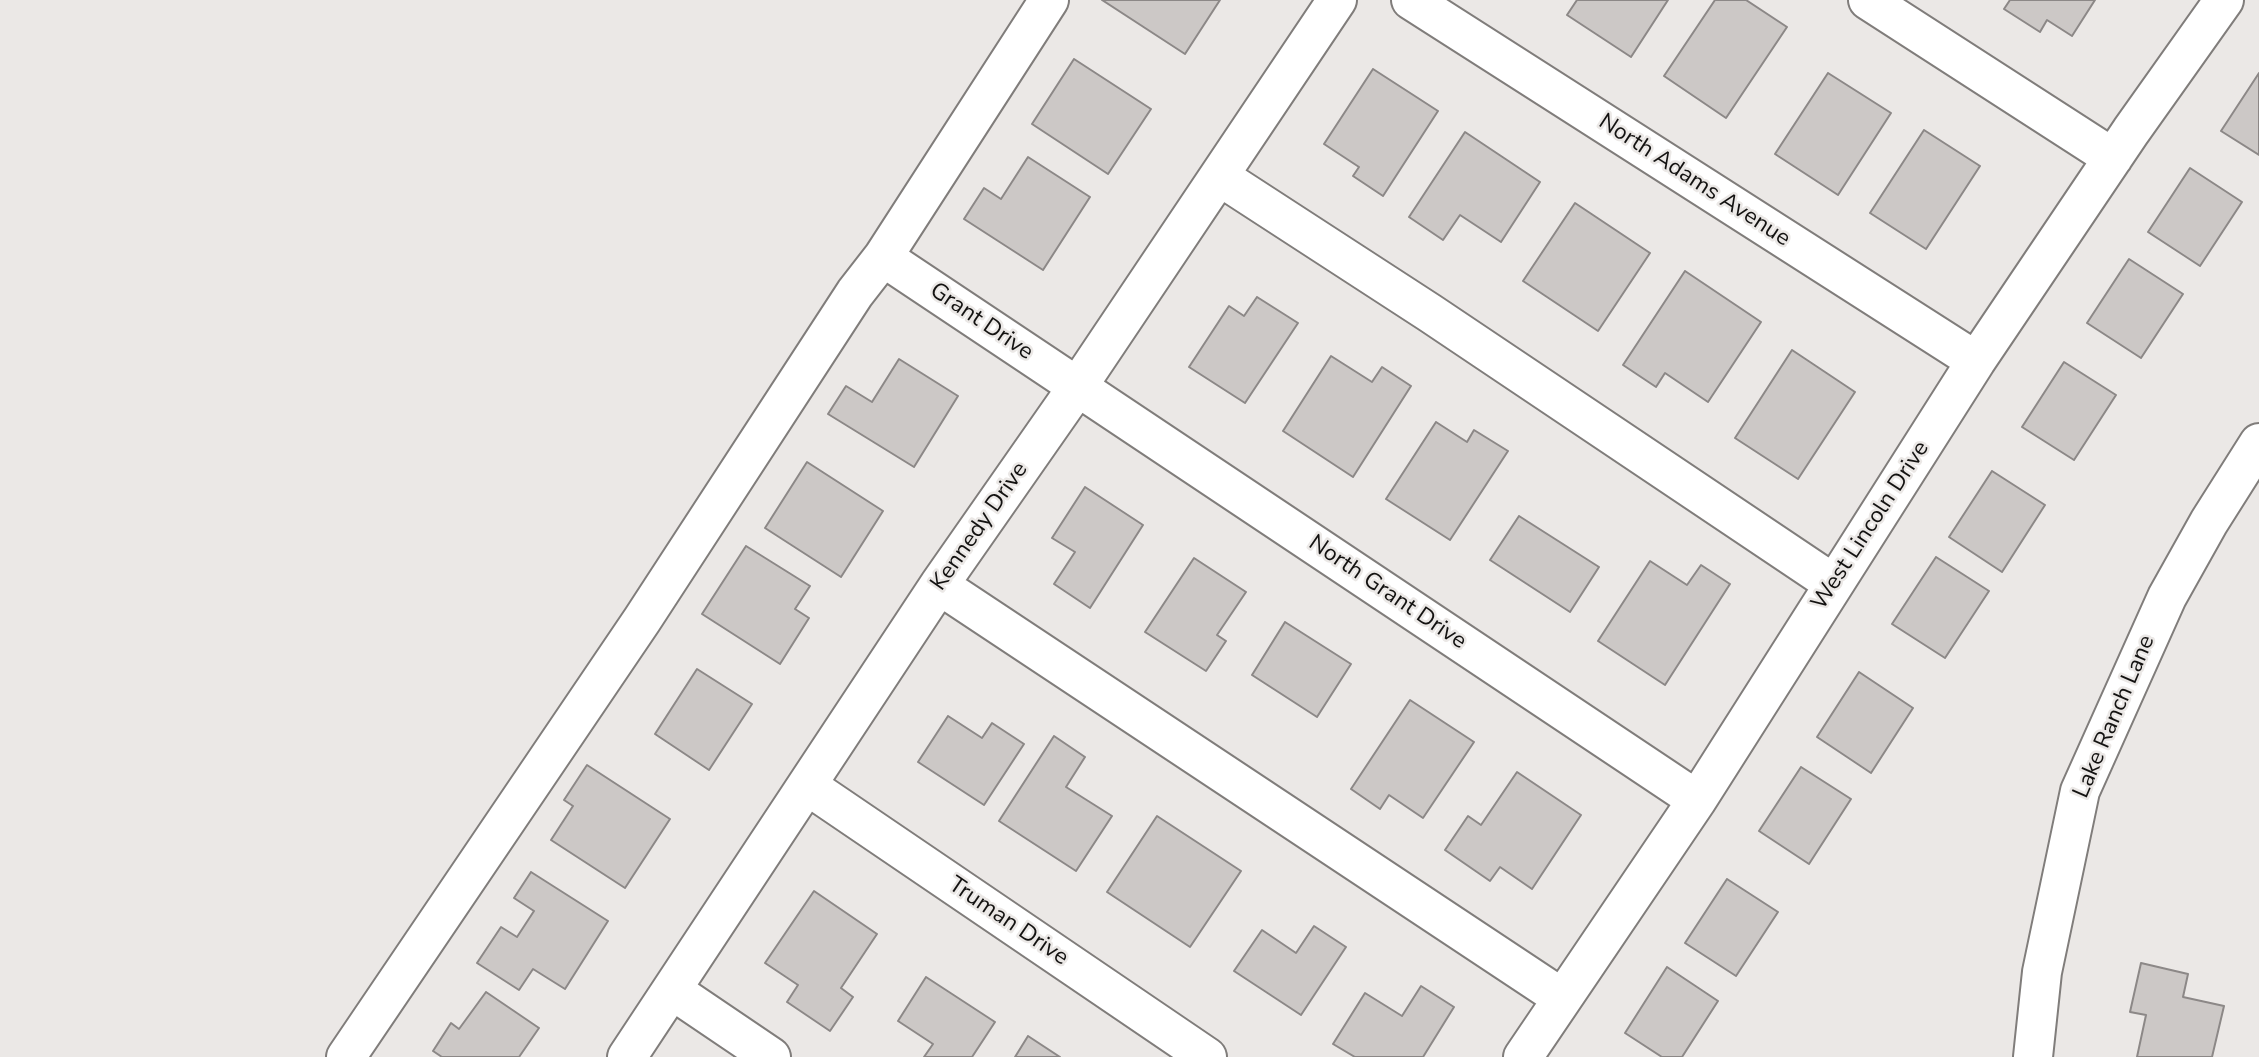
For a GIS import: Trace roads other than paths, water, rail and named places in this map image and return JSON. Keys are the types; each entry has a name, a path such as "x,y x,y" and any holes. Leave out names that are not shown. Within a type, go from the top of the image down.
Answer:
{"street":[{"path":"346,1057 642,620 855,293 883,257 1049,0"},
{"name":"Kennedy Drive","path":"627,1057 939,585 1078,386 1337,0"},
{"name":"North Adams Avenue","path":"1411,0 1976,361"},
{"path":"1868,0 2113,158"},
{"name":"West Lincoln Drive","path":"1523,1057 1697,800 1976,361 2224,0"},
{"path":"1219,176 1430,313 1834,584"},
{"name":"Grant Drive","path":"883,257 1078,386"},
{"name":"North Grant Drive","path":"1078,386 1697,800"},
{"name":"Lake Ranch Lane","path":"2034,1057 2042,972 2080,790 2167,597 2209,522 2259,443"},
{"path":"939,585 1562,998"},
{"name":"Truman Drive","path":"808,786 1207,1057"},
{"path":"672,990 771,1057"}]}
